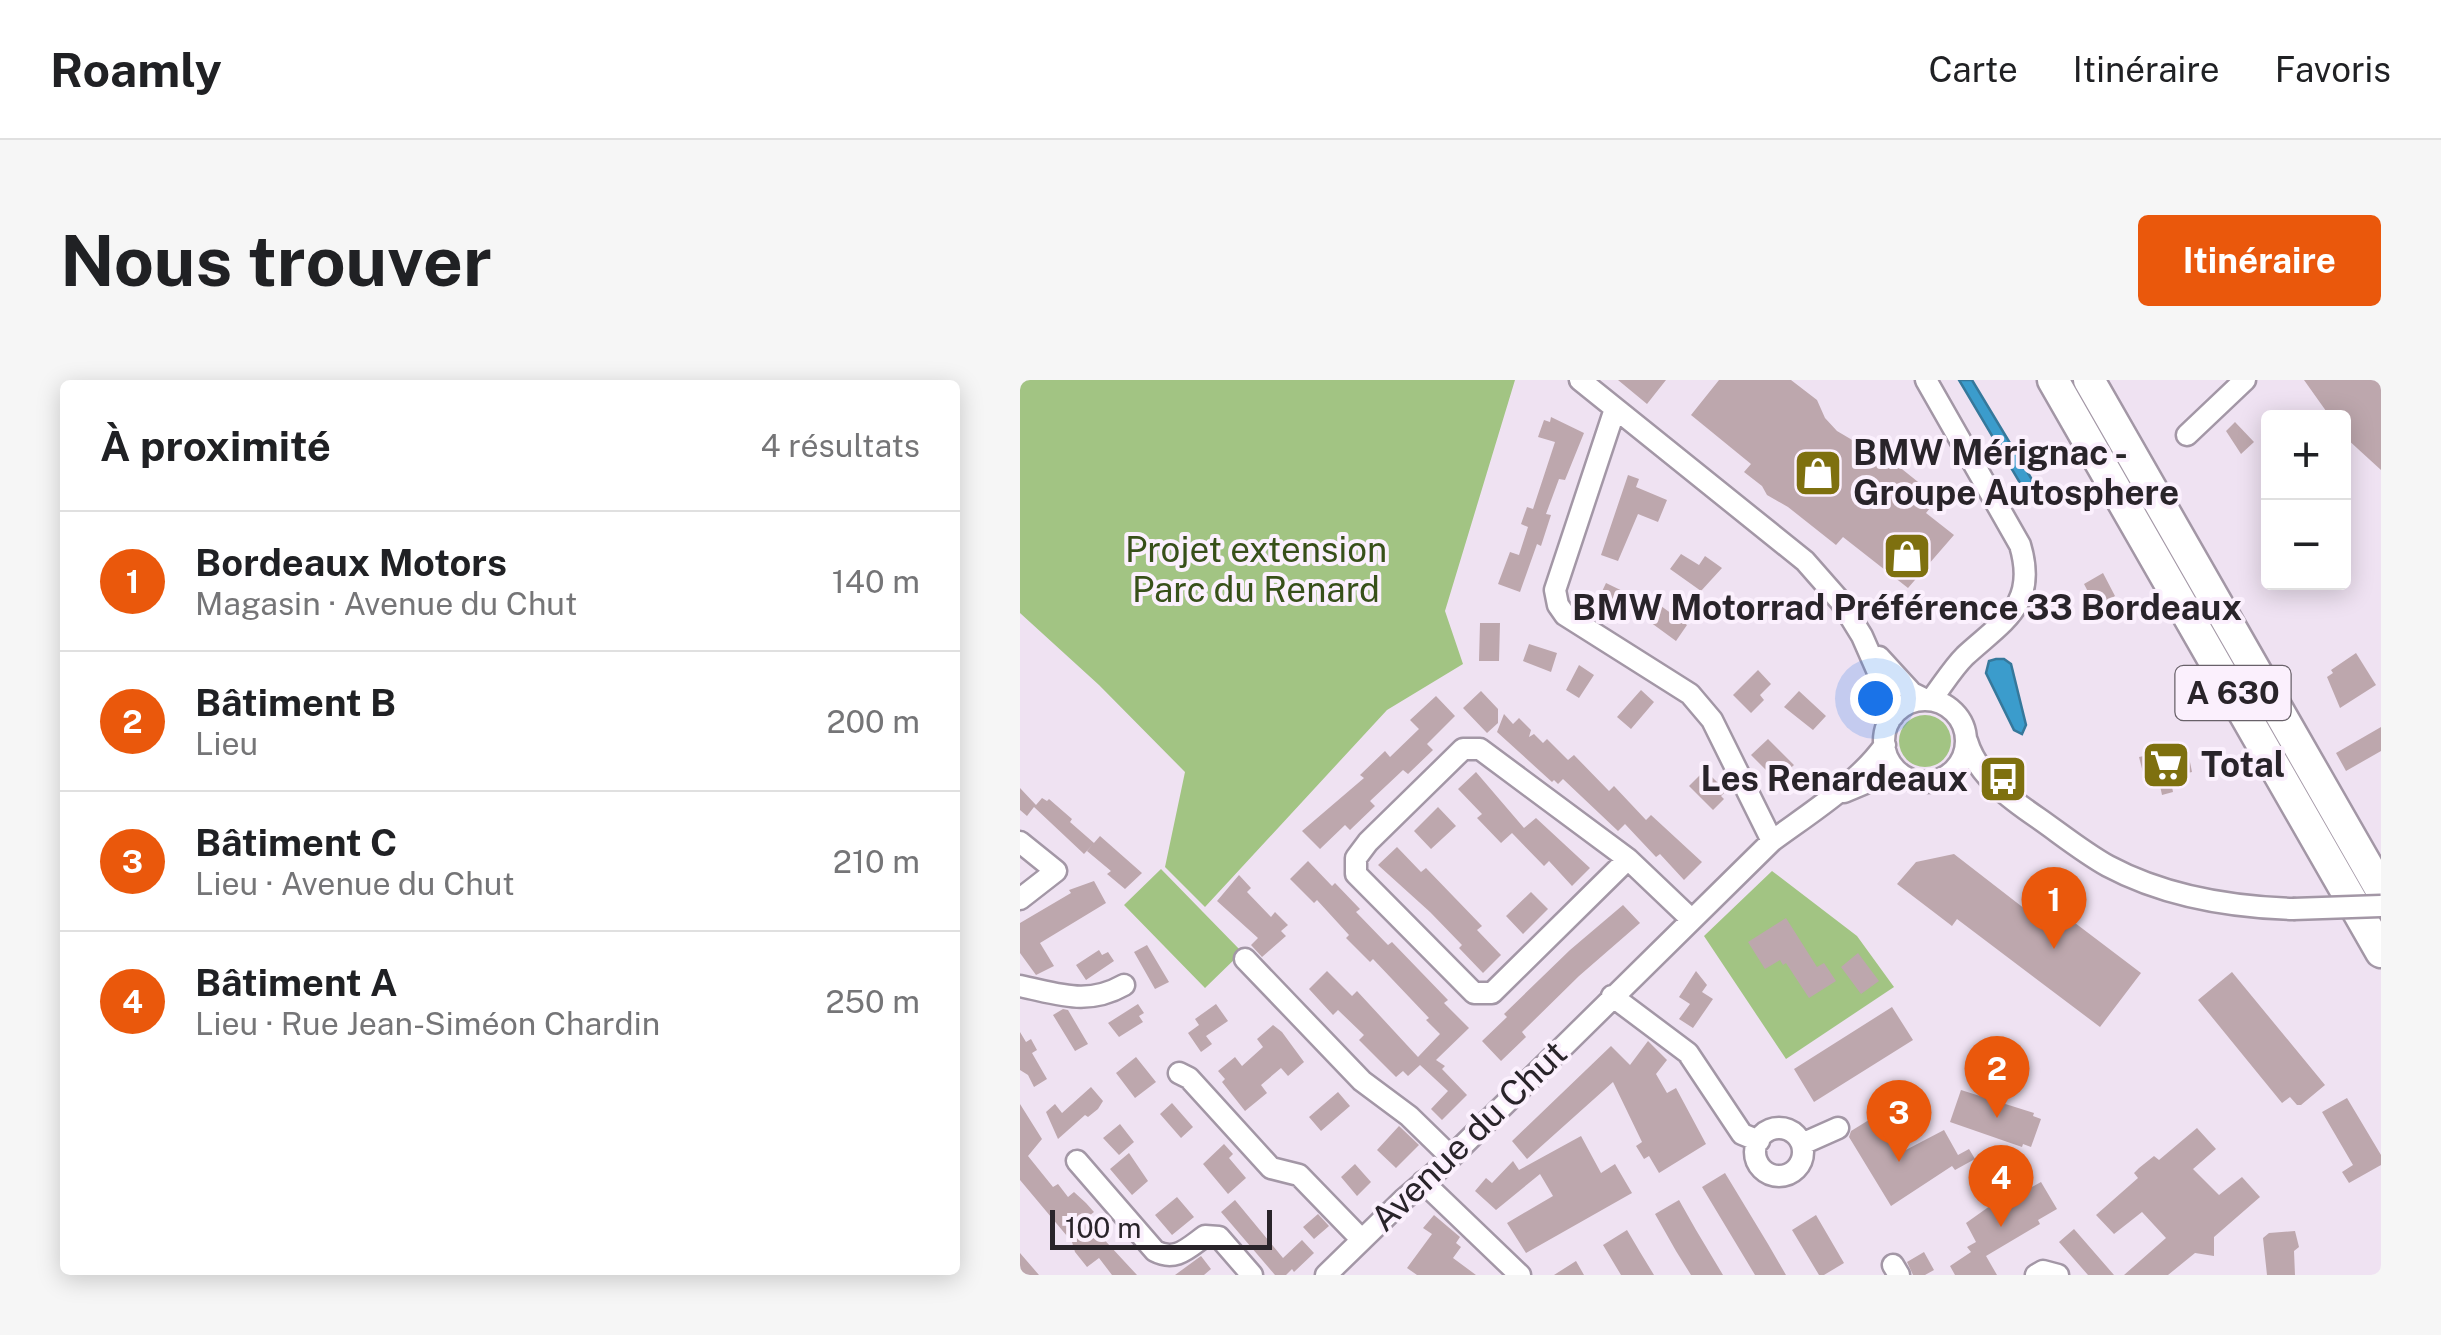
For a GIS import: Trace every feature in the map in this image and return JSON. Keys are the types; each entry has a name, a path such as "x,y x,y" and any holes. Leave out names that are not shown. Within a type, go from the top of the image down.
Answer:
{"highway":[{"name":"A 630","path":"2053,380 2381,952"},
{"name":"A 630","path":"2089,380 2381,890"}],"street":[{"path":"1580,380 1805,561 1912,694 1954,712"},
{"path":"1926,380 2020,545 2026,574 2022,595 2008,618 1963,658 1928,700 1902,708 1893,716 1886,728 1884,745 1888,760 1903,776 1927,782 1960,778 2018,804"},
{"path":"2187,435 2245,380"},
{"path":"1615,408 1556,590 1558,605 1566,615 1690,694 1712,720 1772,841"},
{"path":"1862,636 1893,716"},
{"path":"1948,679 1954,712 1965,730 1971,756 1986,774 2018,804 2083,850 2132,877 2224,904 2292,909 2381,906"},
{"path":"1940,780 1959,765 1967,742"},
{"name":"Avenue du Chut","path":"1326,1275 1772,841 1828,799 1877,756 1884,745"},
{"path":"1628,859 1492,993 1474,994 1356,874 1356,858 1368,842 1464,748 1480,749 1628,859 1691,919"},
{"name":"Avenue du Chut","path":"1828,799 1876,780 1903,776"},
{"path":"1020,842 1056,872 1020,900"},
{"path":"1245,959 1362,1081 1409,1116 1451,1157"},
{"path":"1020,986 1088,999 1105,996 1124,985"},
{"path":"1612,996 1688,1053 1742,1134 1759,1141"},
{"path":"1179,1074 1189,1078 1271,1168 1300,1176 1362,1240"},
{"path":"1777,1128 1792,1132 1802,1144 1798,1167 1792,1173 1776,1177 1757,1164 1754,1150 1762,1134 1777,1128"},
{"path":"1802,1144 1838,1128"},
{"path":"1077,1161 1155,1251 1166,1257 1178,1256 1205,1236 1219,1237 1252,1275"},
{"path":"1424,1182 1520,1275"},
{"path":"2036,1275 2043,1271 2058,1275"}],"green space":[{"name":"Projet extension Parc du Renard","path":"1020,380 1515,380 1445,611 1463,664 1387,710 1205,907 1165,867 1185,772 1020,613"},
{"path":"1925,715 1943,723 1951,741 1943,759 1925,767 1907,759 1899,741 1907,723"},
{"path":"1161,869 1242,952 1205,988 1124,905"},
{"path":"1772,871 1857,936 1894,987 1786,1059 1704,936"}],"water":[{"path":"1959,380 1972,380 2034,483 2023,488"},
{"path":"1989,661 2011,664 2026,725 2022,734 2014,730 1986,673"}],"building":[{"path":"1618,380 1666,380 1647,404"},
{"path":"1719,380 1791,380 1817,400 1825,418 1837,431 1877,449 1938,498 1926,513 1954,535 1908,588 1843,537 1836,545 1767,495 1744,472 1751,464 1691,415"},
{"path":"2304,380 2381,380 2381,470 2351,443 2351,410 2325,410"},
{"path":"1551,417 1584,433 1565,480 1559,479 1546,514 1551,515 1541,546 1537,544 1520,592 1498,584 1510,552 1519,555 1528,527 1521,524 1527,507 1533,509 1555,442 1538,437 1544,420 1550,422"},
{"path":"2235,422 2254,442 2241,454 2226,431"},
{"path":"1628,475 1639,479 1636,487 1667,500 1658,522 1638,514 1618,561 1601,555"},
{"path":"1681,554 1699,565 1705,556 1722,568 1701,591 1670,569"},
{"path":"2103,573 2115,596 2096,607 2084,584"},
{"path":"1606,583 1637,598 1630,612 1598,600"},
{"path":"1661,606 1687,625 1676,641 1650,622"},
{"path":"1480,623 1500,623 1499,661 1479,661"},
{"path":"1529,644 1557,653 1551,672 1523,661"},
{"name":"Total","path":"2356,653 2376,685 2340,708 2327,677"},
{"path":"1579,665 1594,675 1579,698 1566,690"},
{"path":"1758,670 1771,684 1760,695 1764,700 1751,713 1733,695"},
{"path":"1641,690 1654,702 1631,729 1617,717"},
{"path":"1481,691 1498,709 1498,723 1487,733 1463,708"},
{"path":"1799,691 1826,716 1813,730 1784,707"},
{"path":"1436,696 1455,716 1427,744 1433,750 1408,774 1403,770 1370,801 1375,806 1350,830 1345,825 1320,849 1302,831 1364,778 1360,775 1385,751 1390,757 1419,729 1410,720"},
{"path":"1504,714 1513,724 1519,718 1531,730 1529,737 1534,734 1543,743 1547,739 1568,760 1574,755 1609,791 1614,786 1646,820 1651,815 1702,862 1684,880 1625,824 1618,831 1563,779 1558,784 1552,782 1497,732"},
{"path":"2381,727 2381,751 2346,771 2336,753"},
{"path":"1768,739 1794,765 1780,778 1774,771 1771,775 1751,755"},
{"name":"Total","path":"2187,747 2192,772 2170,777 2173,792 2162,795 2159,781 2146,784 2139,757"},
{"path":"1705,770 1726,791 1713,810 1689,786"},
{"path":"1476,772 1524,828 1536,818 1590,868 1572,886 1549,861 1544,866 1512,833 1501,843 1477,818 1482,814 1458,789"},
{"path":"1020,788 1036,805 1042,798 1049,799 1094,843 1084,854 1034,807 1027,816 1020,810"},
{"path":"1438,807 1456,826 1431,849 1414,831"},
{"path":"1100,836 1142,873 1125,889 1087,851"},
{"path":"1397,847 1421,872 1426,868 1482,926 1477,930 1501,955 1483,973 1430,912 1378,865"},
{"path":"1954,854 2038,919 2050,904 2141,973 2100,1027 1957,919 1952,926 1897,884 1916,862"},
{"path":"1308,861 1332,886 1335,883 1360,909 1356,912 1388,945 1392,942 1448,1000 1444,1003 1469,1028 1436,1060 1467,1095 1442,1120 1431,1109 1448,1091 1420,1065 1408,1076 1403,1071 1396,1077 1359,1040 1364,1035 1338,1010 1333,1015 1309,989 1327,971 1352,996 1357,991 1418,1057 1440,1034 1373,959 1370,962 1346,938 1349,935 1317,900 1314,903 1290,879"},
{"path":"1239,875 1251,888 1247,892 1271,917 1275,912 1288,925 1281,931 1286,936 1262,957 1251,945 1258,938 1217,901"},
{"path":"1094,881 1106,903 1040,943 1054,966 1036,975 1020,953 1020,923 1071,893 1069,890"},
{"path":"1531,892 1548,909 1523,934 1506,916"},
{"path":"1623,905 1640,923 1522,1032 1526,1037 1501,1061 1482,1041 1570,950"},
{"path":"1786,918 1817,967 1824,963 1836,981 1809,998 1786,963 1783,965 1780,960 1765,969 1748,942"},
{"path":"1147,945 1169,982 1155,989 1134,952"},
{"path":"1099,950 1102,955 1108,952 1114,961 1086,980 1076,965"},
{"path":"1858,953 1879,981 1861,994 1841,967"},
{"path":"1696,971 1707,985 1702,992 1713,999 1693,1028 1679,1019 1690,1004 1679,997"},
{"path":"2232,972 2325,1085 2301,1105 2290,1097 2282,1103 2198,1000"},
{"path":"1138,1004 1144,1013 1139,1016 1143,1022 1119,1037 1108,1023"},
{"path":"1216,1004 1228,1021 1206,1036 1212,1044 1201,1052 1188,1033 1199,1025 1195,1019"},
{"path":"1892,1007 1913,1040 1814,1102 1794,1069"},
{"path":"1068,1010 1088,1044 1075,1051 1053,1015"},
{"path":"1273,1025 1304,1062 1288,1076 1281,1068 1261,1085 1267,1093 1245,1111 1218,1071 1235,1057 1242,1066 1263,1047 1257,1039"},
{"path":"1020,1032 1026,1042 1031,1039 1037,1050 1032,1053 1047,1079 1034,1087 1020,1070"},
{"path":"1648,1041 1667,1060 1656,1074 1667,1093 1676,1088 1706,1144 1659,1173 1649,1156 1644,1159 1636,1146 1642,1142 1613,1082 1527,1159 1512,1141 1611,1046 1630,1065"},
{"path":"1136,1057 1156,1082 1135,1098 1116,1073"},
{"path":"1091,1087 1103,1101 1098,1109 1058,1139 1046,1112 1055,1104 1062,1113"},
{"path":"1961,1090 2034,1113 2041,1119 2031,1147 1950,1122"},
{"path":"1338,1092 1350,1106 1321,1131 1309,1117"},
{"path":"2347,1098 2381,1155 2381,1165 2349,1183 2342,1172 2353,1165 2322,1112"},
{"path":"1172,1103 1193,1127 1181,1138 1160,1114"},
{"path":"1020,1104 1042,1139 1028,1156 1053,1187 1058,1184 1068,1197 1074,1192 1086,1203 1094,1212 1085,1219 1137,1275 1112,1275 1099,1258 1087,1267 1072,1242 1020,1180"},
{"path":"1877,1115 1900,1153 1944,1130 1958,1155 1969,1149 1975,1159 1955,1170 1952,1166 1891,1206 1849,1137 1851,1131"},
{"path":"1120,1124 1134,1142 1119,1155 1103,1138"},
{"path":"1399,1126 1419,1145 1396,1168 1377,1150"},
{"path":"2197,1128 2216,1149 2193,1169 2219,1195 2242,1177 2260,1197 2214,1237 2214,1256 2195,1253 2168,1275 2124,1275 2166,1238 2142,1212 2114,1234 2096,1215 2138,1178 2134,1173 2139,1168 2154,1156 2159,1160"},
{"path":"1581,1136 1601,1173 1615,1164 1632,1193 1526,1253 1507,1223 1553,1196 1540,1174 1496,1210 1475,1191 1486,1178 1492,1183 1513,1161 1519,1170"},
{"path":"1224,1144 1233,1154 1229,1158 1246,1178 1228,1194 1203,1164"},
{"path":"1129,1153 1148,1181 1132,1195 1110,1169"},
{"path":"1355,1164 1371,1182 1357,1196 1341,1177"},
{"path":"2015,1164 2030,1188 2041,1182 2057,1209 2038,1220 2040,1224 1986,1256 1997,1275 1955,1275 1950,1266 1971,1252 1967,1247 1976,1242 1966,1223 2011,1191 1999,1175"},
{"path":"1725,1173 1786,1275 1755,1275 1702,1187"},
{"path":"1177,1197 1194,1217 1172,1235 1155,1215"},
{"path":"1235,1200 1283,1258 1302,1240 1314,1253 1294,1272 1292,1269 1286,1275 1275,1275 1221,1212"},
{"path":"1679,1200 1723,1275 1691,1275 1676,1251 1655,1214"},
{"path":"1318,1214 1329,1226 1314,1239 1303,1227"},
{"path":"1434,1215 1460,1237 1456,1243 1461,1247 1453,1258 1476,1275 1417,1275 1407,1268 1432,1234 1423,1228"},
{"path":"1816,1215 1844,1263 1824,1275 1819,1275 1792,1230"},
{"path":"2074,1229 2114,1275 2088,1275 2059,1242"},
{"path":"1627,1230 1654,1275 1621,1275 1603,1245"},
{"path":"2295,1231 2299,1247 2294,1251 2295,1275 2267,1275 2263,1238 2269,1233"},
{"path":"1924,1252 1934,1270 1913,1275 1907,1262"},
{"path":"1020,1253 1039,1275 1020,1275"},
{"path":"1201,1256 1211,1269 1204,1275 1175,1275"},
{"path":"1576,1261 1584,1275 1554,1275"}],"place":[{"name":"BMW Mérignac - Groupe Autosphere","path":"1818,473"},
{"name":"BMW Motorrad Préférence 33 Bordeaux","path":"1907,556"},
{"name":"Total","path":"2166,765"},
{"name":"Les Renardeaux","path":"2003,779"},
{"name":"Bordeaux Motors","path":"2054,949"},
{"name":"Bâtiment B","path":"1997,1118"},
{"name":"Bâtiment C","path":"1899,1162"},
{"name":"Bâtiment A","path":"2001,1227"}]}
